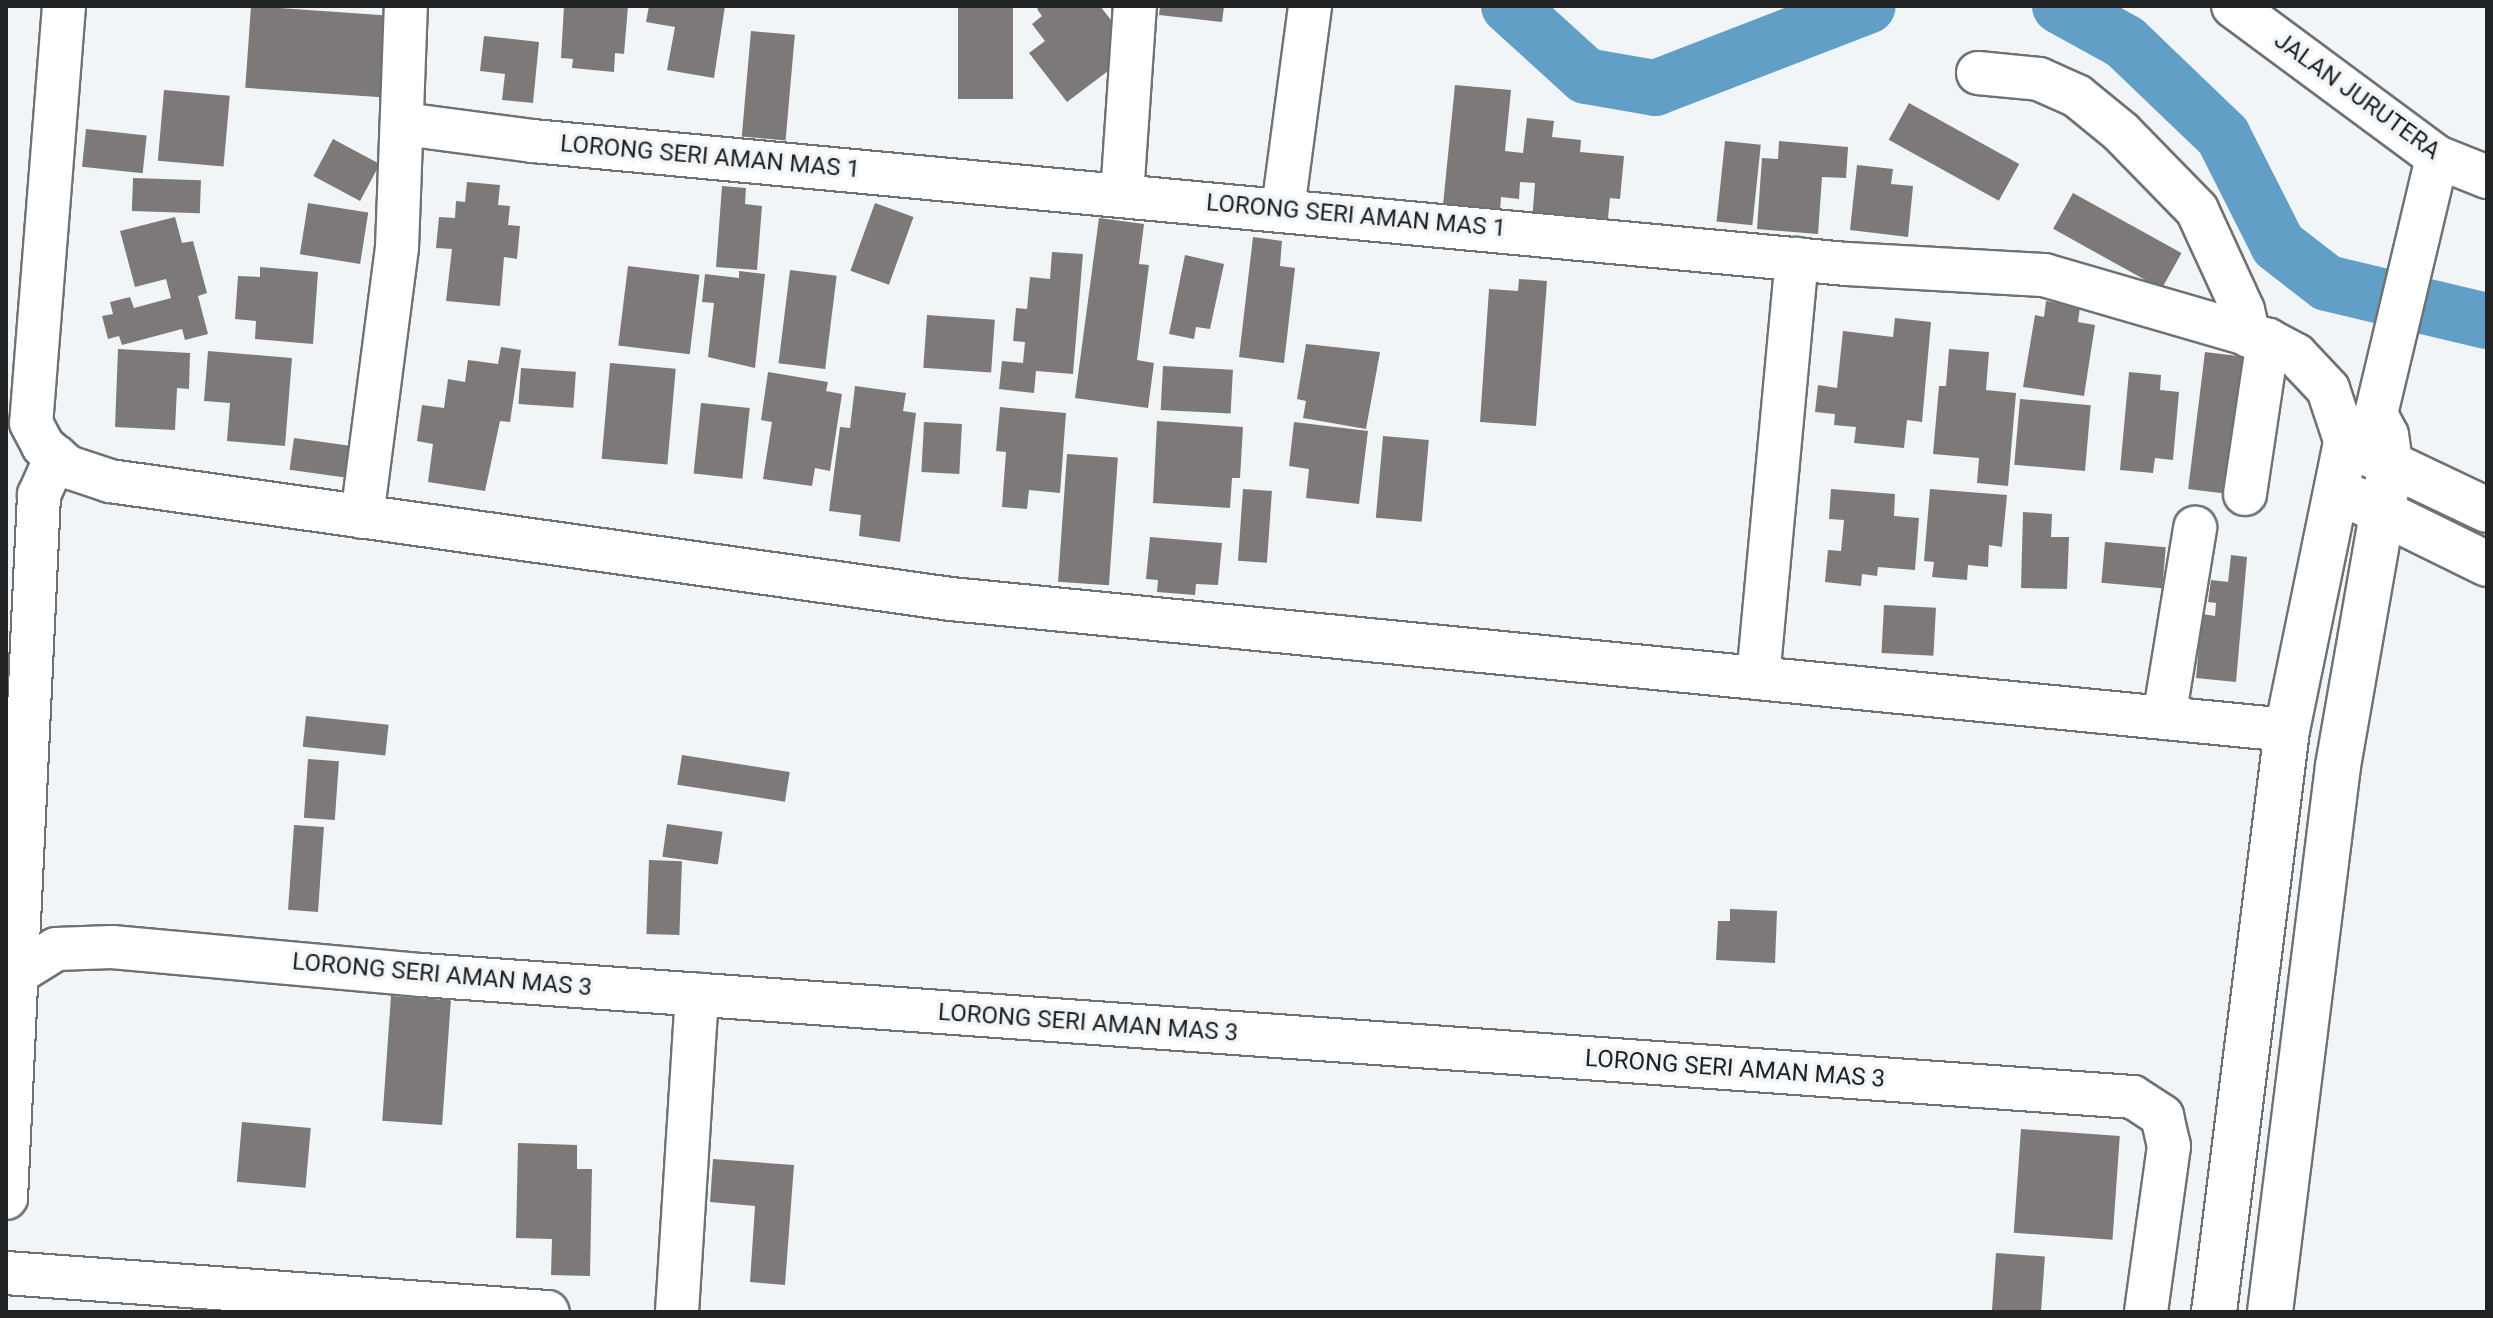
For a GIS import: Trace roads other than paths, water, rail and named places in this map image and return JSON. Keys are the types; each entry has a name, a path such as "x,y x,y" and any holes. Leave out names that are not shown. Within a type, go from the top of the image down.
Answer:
{"main road":[{"path":"2270,1312 2338,766 2391,463 2368,412"},
{"path":"2214,1312 2287,730 2335,490 2368,412"},
{"path":"2391,463 2487,510"},
{"path":"2335,490 2382,510 2487,564"}],"street":[{"path":"64,6 31,423 43,446 68,467 110,481 951,599 2287,730"},
{"path":"362,517 397,248 406,6"},
{"path":"1122,195 1135,6"},
{"path":"1283,209 1310,6"},
{"name":"JALAN JURUTERA","path":"2233,6 2437,157 2487,177"},
{"path":"1978,73 2039,79 2077,96 2121,132 2197,210 2243,310 2271,344 2328,389 2368,412 2437,157"},
{"name":"LORONG SERI AMAN MAS 1","path":"404,124 1797,259 2044,275 2271,344"},
{"path":"1758,678 1797,259"},
{"path":"2245,494 2271,344"},
{"path":"6,1198 39,495 56,457"},
{"path":"2164,718 2195,528"},
{"name":"LORONG SERI AMAN MAS 3","path":"16,974 56,949 112,947 697,995 2133,1097 2162,1116 2169,1146 2146,1312"},
{"path":"677,1312 697,995"},
{"path":"6,1273 548,1312"}],"waterway":[{"path":"1509,6 1586,76 1655,88 1868,6"},
{"path":"2060,6 2125,42 2223,136 2278,245 2327,283 2487,321"}]}
